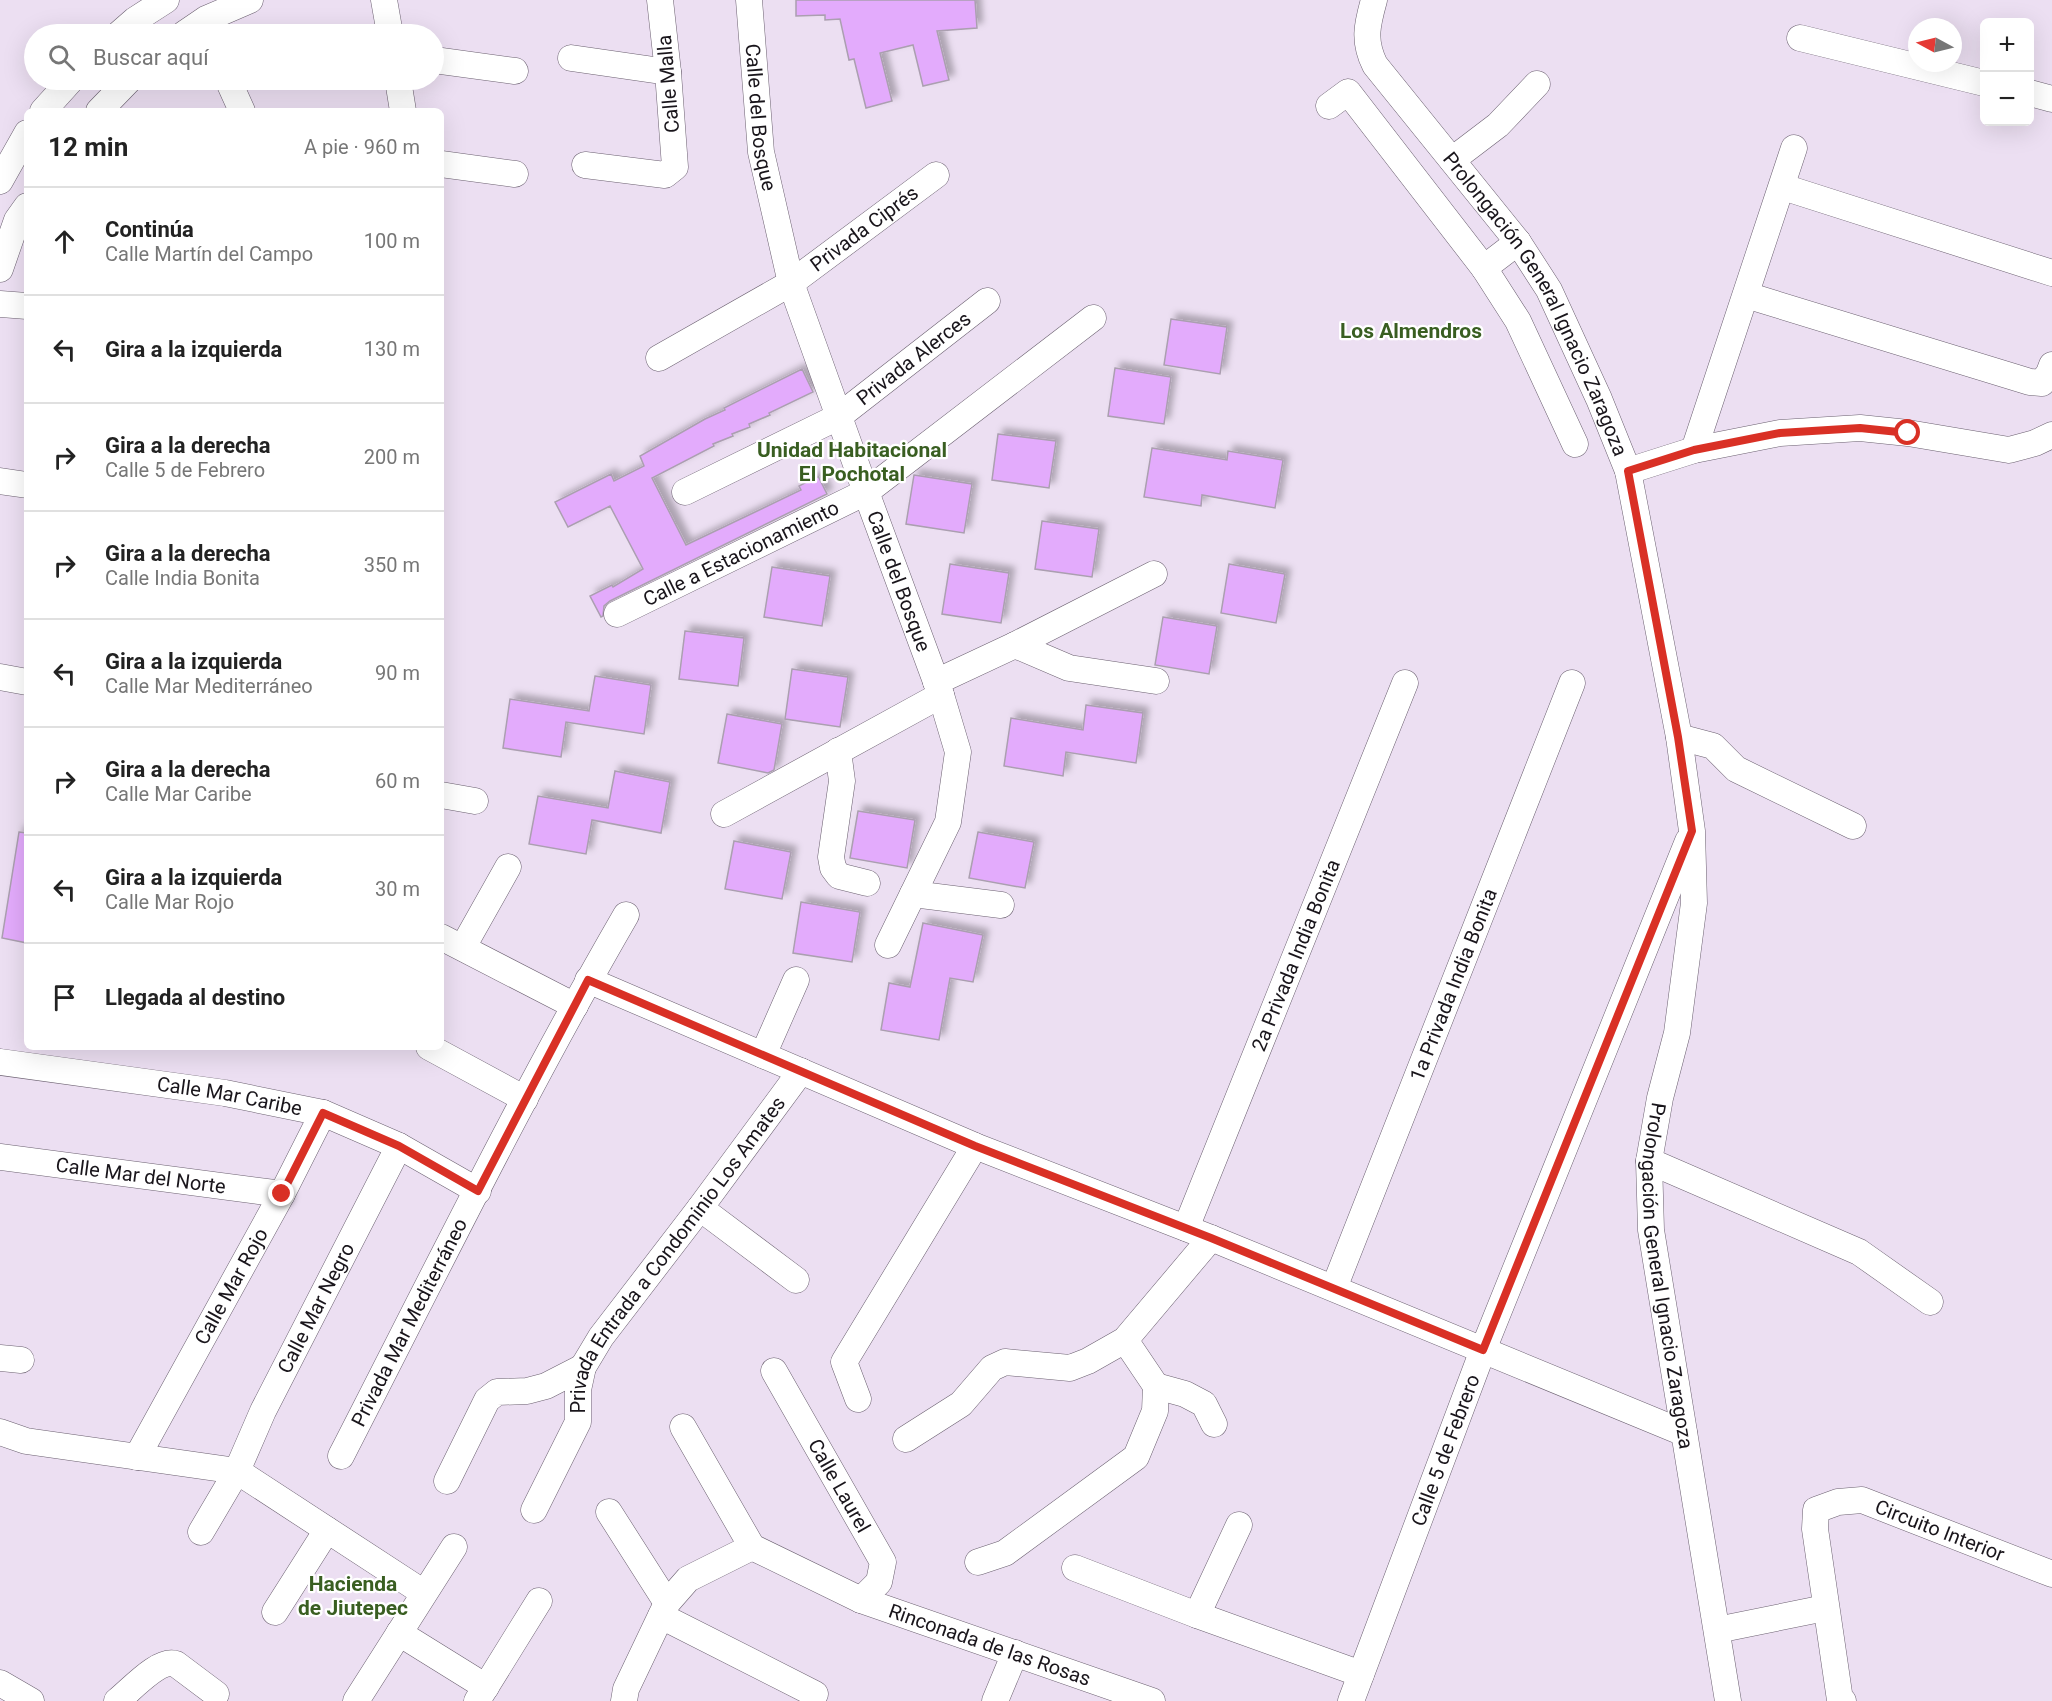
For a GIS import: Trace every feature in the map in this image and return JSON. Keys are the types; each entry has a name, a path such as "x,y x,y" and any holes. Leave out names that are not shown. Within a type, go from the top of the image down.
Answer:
{"street":[{"path":"130,24 166,0"},
{"path":"199,24 250,0"},
{"path":"384,0 388,24"},
{"name":"Calle Malla","path":"585,165 665,175 675,167 660,0"},
{"name":"Calle del Bosque","path":"749,0 761,152 791,283 838,417 939,688 958,752 948,822 888,945"},
{"name":"Prolongación General Ignacio Zaragoza","path":"1374,0 1367,26 1368,50 1376,65 1518,242 1549,290 1599,399 1628,471 1678,737 1692,831 1693,915 1677,1033 1659,1098 1649,1161 1651,1230 1728,1701"},
{"path":"1800,38 1980,82"},
{"path":"571,58 668,72"},
{"path":"444,61 515,71"},
{"path":"1452,160 1498,125 1537,84"},
{"path":"46,108 62,90"},
{"path":"102,108 119,90"},
{"path":"233,90 241,108"},
{"path":"400,90 403,108"},
{"path":"1329,106 1347,92 1484,268 1518,321 1575,444"},
{"path":"2034,94 2052,99"},
{"path":"0,181 24,137"},
{"path":"1694,450 1794,148"},
{"path":"444,164 515,174"},
{"name":"Privada Ciprés","path":"659,358 791,283 936,175"},
{"path":"1782,187 2052,273"},
{"path":"0,269 17,220 24,210"},
{"path":"1484,268 1518,242"},
{"path":"1746,295 2030,382 2042,383 2052,365"},
{"name":"Privada Alerces","path":"685,492 838,417 987,301"},
{"path":"0,304 24,306"},
{"name":"Calle a Estacionamiento","path":"617,614 866,492 1094,318"},
{"path":"1628,471 1694,450 1780,433 1860,428 1908,433 2009,450 2035,443 2052,435"},
{"path":"0,481 24,485"},
{"path":"724,814 838,752 939,688 1015,645 1154,574"},
{"path":"1015,645 1069,668 1156,681"},
{"path":"0,677 24,681"},
{"name":"2a Privada India Bonita","path":"1186,1228 1405,683"},
{"name":"1a Privada India Bonita","path":"1334,1288 1572,683"},
{"path":"1678,737 1713,746 1736,769 1854,826"},
{"path":"838,752 842,781 831,857 833,868 839,876 867,883"},
{"path":"444,796 475,801"},
{"name":"Calle 5 de Febrero","path":"1351,1701 1483,1350 1692,831"},
{"path":"508,867 452,942 575,1006"},
{"path":"913,894 1001,905"},
{"path":"626,915 588,980 975,1146 1211,1238 1684,1433"},
{"name":"Privada Mar Mediterráneo","path":"341,1456 588,980"},
{"path":"764,1055 796,980"},
{"path":"435,1050 525,1099"},
{"name":"Calle Mar Caribe","path":"0,1062 225,1093 323,1113 399,1146 478,1191"},
{"name":"Privada Entrada a Condominio Los Amates","path":"534,1510 578,1422 578,1390 583,1367 601,1337 700,1209 801,1071"},
{"name":"Calle Mar Rojo","path":"137,1457 282,1194 323,1113"},
{"name":"Calle Mar Negro","path":"201,1532 237,1471 263,1411 399,1146"},
{"path":"858,1400 844,1362 975,1146"},
{"name":"Calle Mar del Norte","path":"0,1157 282,1194"},
{"path":"1649,1161 1859,1252 1930,1302"},
{"path":"700,1209 796,1280"},
{"path":"906,1439 960,1404 992,1368 1005,1362 1070,1368 1088,1361 1125,1340 1211,1238"},
{"path":"978,1562 1005,1553 1136,1456 1155,1411 1156,1386 1125,1340"},
{"path":"447,1481 487,1400 497,1392 527,1391 546,1386 583,1367"},
{"name":"Calle Laurel","path":"774,1371 883,1562 879,1582 861,1600"},
{"path":"1156,1386 1185,1394 1204,1404 1214,1424"},
{"path":"624,1701 626,1689 664,1609 688,1579 752,1547 683,1427"},
{"path":"0,1432 26,1441 237,1471 424,1593"},
{"name":"Circuito Interior","path":"1843,1701 1840,1700 1825,1608 1815,1529 1816,1510 1838,1502 1862,1500 2052,1574"},
{"path":"609,1512 664,1609 815,1694"},
{"path":"1197,1615 1239,1525"},
{"path":"275,1612 327,1530"},
{"path":"356,1701 454,1547"},
{"name":"Rinconada de las Rosas","path":"752,1547 861,1600 1152,1701"},
{"path":"1075,1568 1361,1674"},
{"path":"399,1633 482,1694 539,1601"},
{"path":"1717,1630 1825,1608"},
{"path":"995,1701 1015,1653"},
{"path":"117,1701 160,1664 170,1662 216,1694"},
{"path":"0,1683 31,1701"}],"building":[{"path":"796,0 975,0 977,28 937,31 949,80 923,86 913,45 880,53 892,101 866,108 854,59 849,60 840,19 825,20 825,15 796,16"},
{"path":"1171,319 1227,327 1220,374 1164,365"},
{"path":"1115,368 1171,377 1164,424 1108,416"},
{"path":"802,369 813,392 769,413 770,415 749,424 750,427 732,434 733,436 713,444 714,446 652,478 686,545 801,490 799,486 818,476 827,494 610,601 604,606 601,617 590,596 612,585 613,587 643,569 610,506 568,527 555,502 611,474 614,481 644,466 640,456 725,410 724,408"},
{"path":"998,434 1056,441 1049,488 992,480"},
{"path":"1152,448 1227,460 1228,451 1283,460 1275,508 1202,495 1201,506 1144,497"},
{"path":"914,475 972,484 964,533 906,524"},
{"path":"1042,521 1099,529 1092,577 1035,569"},
{"path":"950,564 1009,573 1001,623 942,614"},
{"path":"1229,564 1285,574 1276,623 1221,613"},
{"path":"772,567 830,576 822,626 764,617"},
{"path":"1163,617 1217,626 1209,674 1155,665"},
{"path":"685,631 744,638 738,686 679,679"},
{"path":"792,669 848,677 840,727 785,719"},
{"path":"595,676 651,685 644,734 566,722 561,757 503,748 510,699 589,711"},
{"path":"1086,705 1143,713 1136,763 1066,752 1063,776 1004,766 1011,718 1083,730"},
{"path":"727,714 782,724 774,770 768,773 718,763"},
{"path":"615,771 670,782 661,833 592,820 586,854 529,844 538,796 608,808"},
{"path":"858,811 915,820 907,868 850,858"},
{"path":"19,832 24,833 24,942 2,938"},
{"path":"978,832 1034,842 1025,888 969,878"},
{"path":"734,841 791,852 782,899 725,889"},
{"path":"801,902 860,912 852,962 793,953"},
{"path":"923,923 983,935 973,982 950,978 939,1040 881,1030 889,983 910,987"}],"district":[{"name":"Los Almendros","path":"1411,331"},
{"name":"Unidad Habitacional El Pochotal","path":"852,462"},
{"name":"Hacienda de Jiutepec","path":"353,1596"}],"route":[{"path":"282,1194 323,1113 399,1146 478,1191 588,980 975,1146 1211,1238 1483,1350 1692,831 1678,737 1628,471 1694,450 1780,433 1860,428 1908,433"}]}
